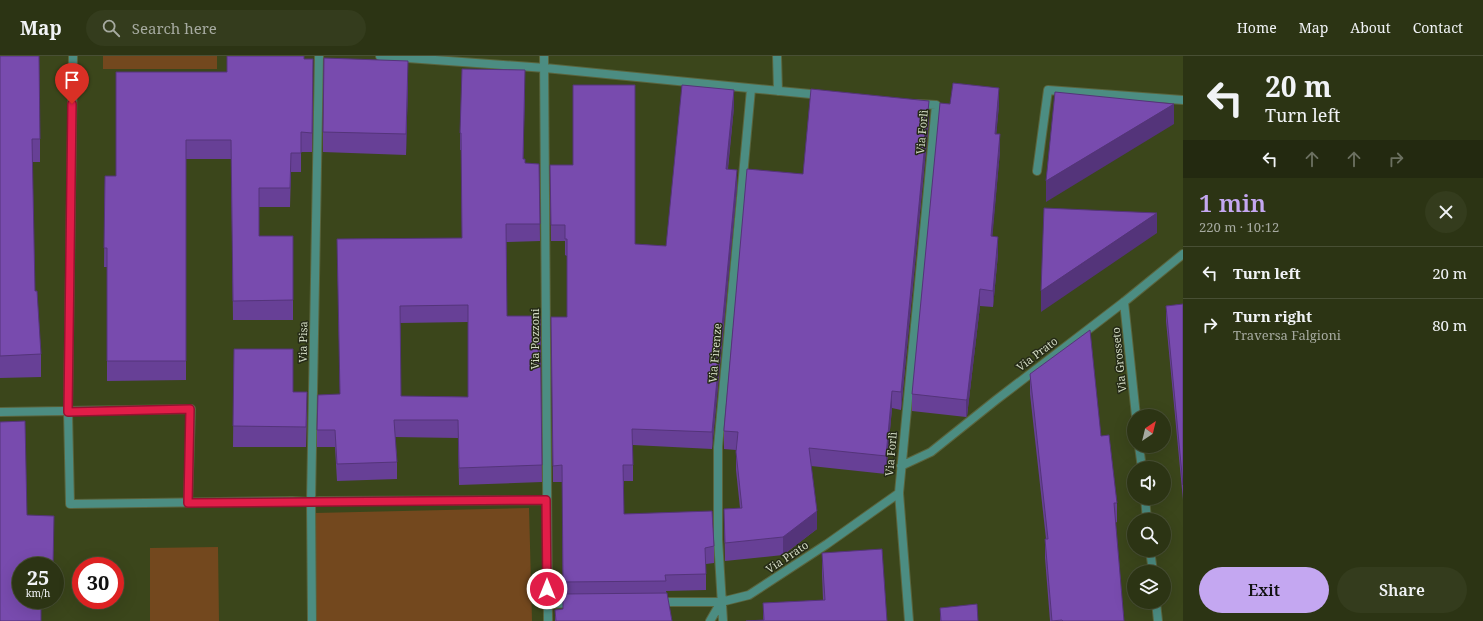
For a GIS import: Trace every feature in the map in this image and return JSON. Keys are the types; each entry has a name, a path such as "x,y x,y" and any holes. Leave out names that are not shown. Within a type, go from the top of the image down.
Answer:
{"street":[{"path":"72,56 68,412 70,504 546,500"},
{"path":"380,56 545,68 833,96"},
{"name":"Via Pozzoni","path":"544,56 548,621"},
{"path":"777,56 778,91"},
{"name":"Via Pisa","path":"312,621 311,502 319,59"},
{"name":"Via Firenze","path":"723,621 718,539 718,447 751,88"},
{"path":"1037,171 1048,90 1183,100"},
{"name":"Via Forlì","path":"909,621 899,493 936,105 912,103"},
{"name":"Via Prato","path":"901,466 932,452 1183,254"},
{"name":"Via Grosseto","path":"1124,302 1135,409"},
{"path":"0,412 190,409 188,503"},
{"name":"Via Prato","path":"650,602 721,602 750,595 827,544 899,493"},
{"path":"710,621 721,602"},
{"path":"548,604 579,603"},
{"path":"1157,609 1158,621"}],"shaded area":[{"path":"103,56 217,56 217,69 103,69"},
{"path":"529,508 532,621 316,621 315,513"},
{"path":"218,547 219,621 150,621 150,548"}],"building":[{"path":"0,56 39,56 40,139 32,139 35,291 37,291 41,354 0,356"},
{"path":"227,56 304,56 304,59 313,59 312,133 301,132 301,153 291,153 290,188 259,188 259,236 293,236 293,300 233,301 231,140 186,140 186,361 107,361 107,248 104,248 105,176 116,176 116,72 227,72"},
{"path":"324,58 408,61 406,134 323,132"},
{"path":"462,69 525,70 523,159 525,159 525,163 539,164 540,224 506,224 507,316 540,316 542,465 459,468 458,420 394,420 397,462 337,464 335,430 317,430 318,395 340,394 337,239 462,238 460,133","holes":["468,305 468,397 401,396 400,306"]},
{"path":"953,83 999,88 995,134 1000,134 991,236 998,237 993,291 980,289 966,400 912,394 940,103 950,104"},
{"path":"573,85 635,85 635,244 666,246 682,85 734,90 726,169 737,170 712,432 632,429 633,465 623,465 624,514 712,511 714,546 705,548 706,574 665,575 666,581 563,582 562,465 553,466 551,317 567,317 567,239 565,239 565,225 551,225 550,165 573,165"},
{"path":"811,89 929,101 901,392 892,391 886,456 809,448 817,511 783,537 725,543 724,509 742,508 736,452 738,432 724,431 724,429 747,169 803,174"},
{"path":"1055,92 1174,104 1046,181"},
{"path":"1044,208 1157,213 1041,291"},
{"path":"1183,304 1183,485 1166,306"},
{"path":"1090,330 1101,436 1109,435 1117,503 1114,503 1124,621 1052,621 1045,539 1048,539 1030,374"},
{"path":"234,349 293,349 293,392 307,392 306,427 233,426"},
{"path":"25,421 27,515 54,516 53,557 12,557 12,609 41,609 41,621 0,621 0,422"},
{"path":"882,549 887,621 746,621 764,620 763,603 825,600 822,553"},
{"path":"667,593 672,621 556,621 555,610 563,609 563,594"},
{"path":"977,604 978,621 941,621 940,608"}],"route":[{"path":"72,104 68,412 190,409 188,503 546,500 547,589"}]}
